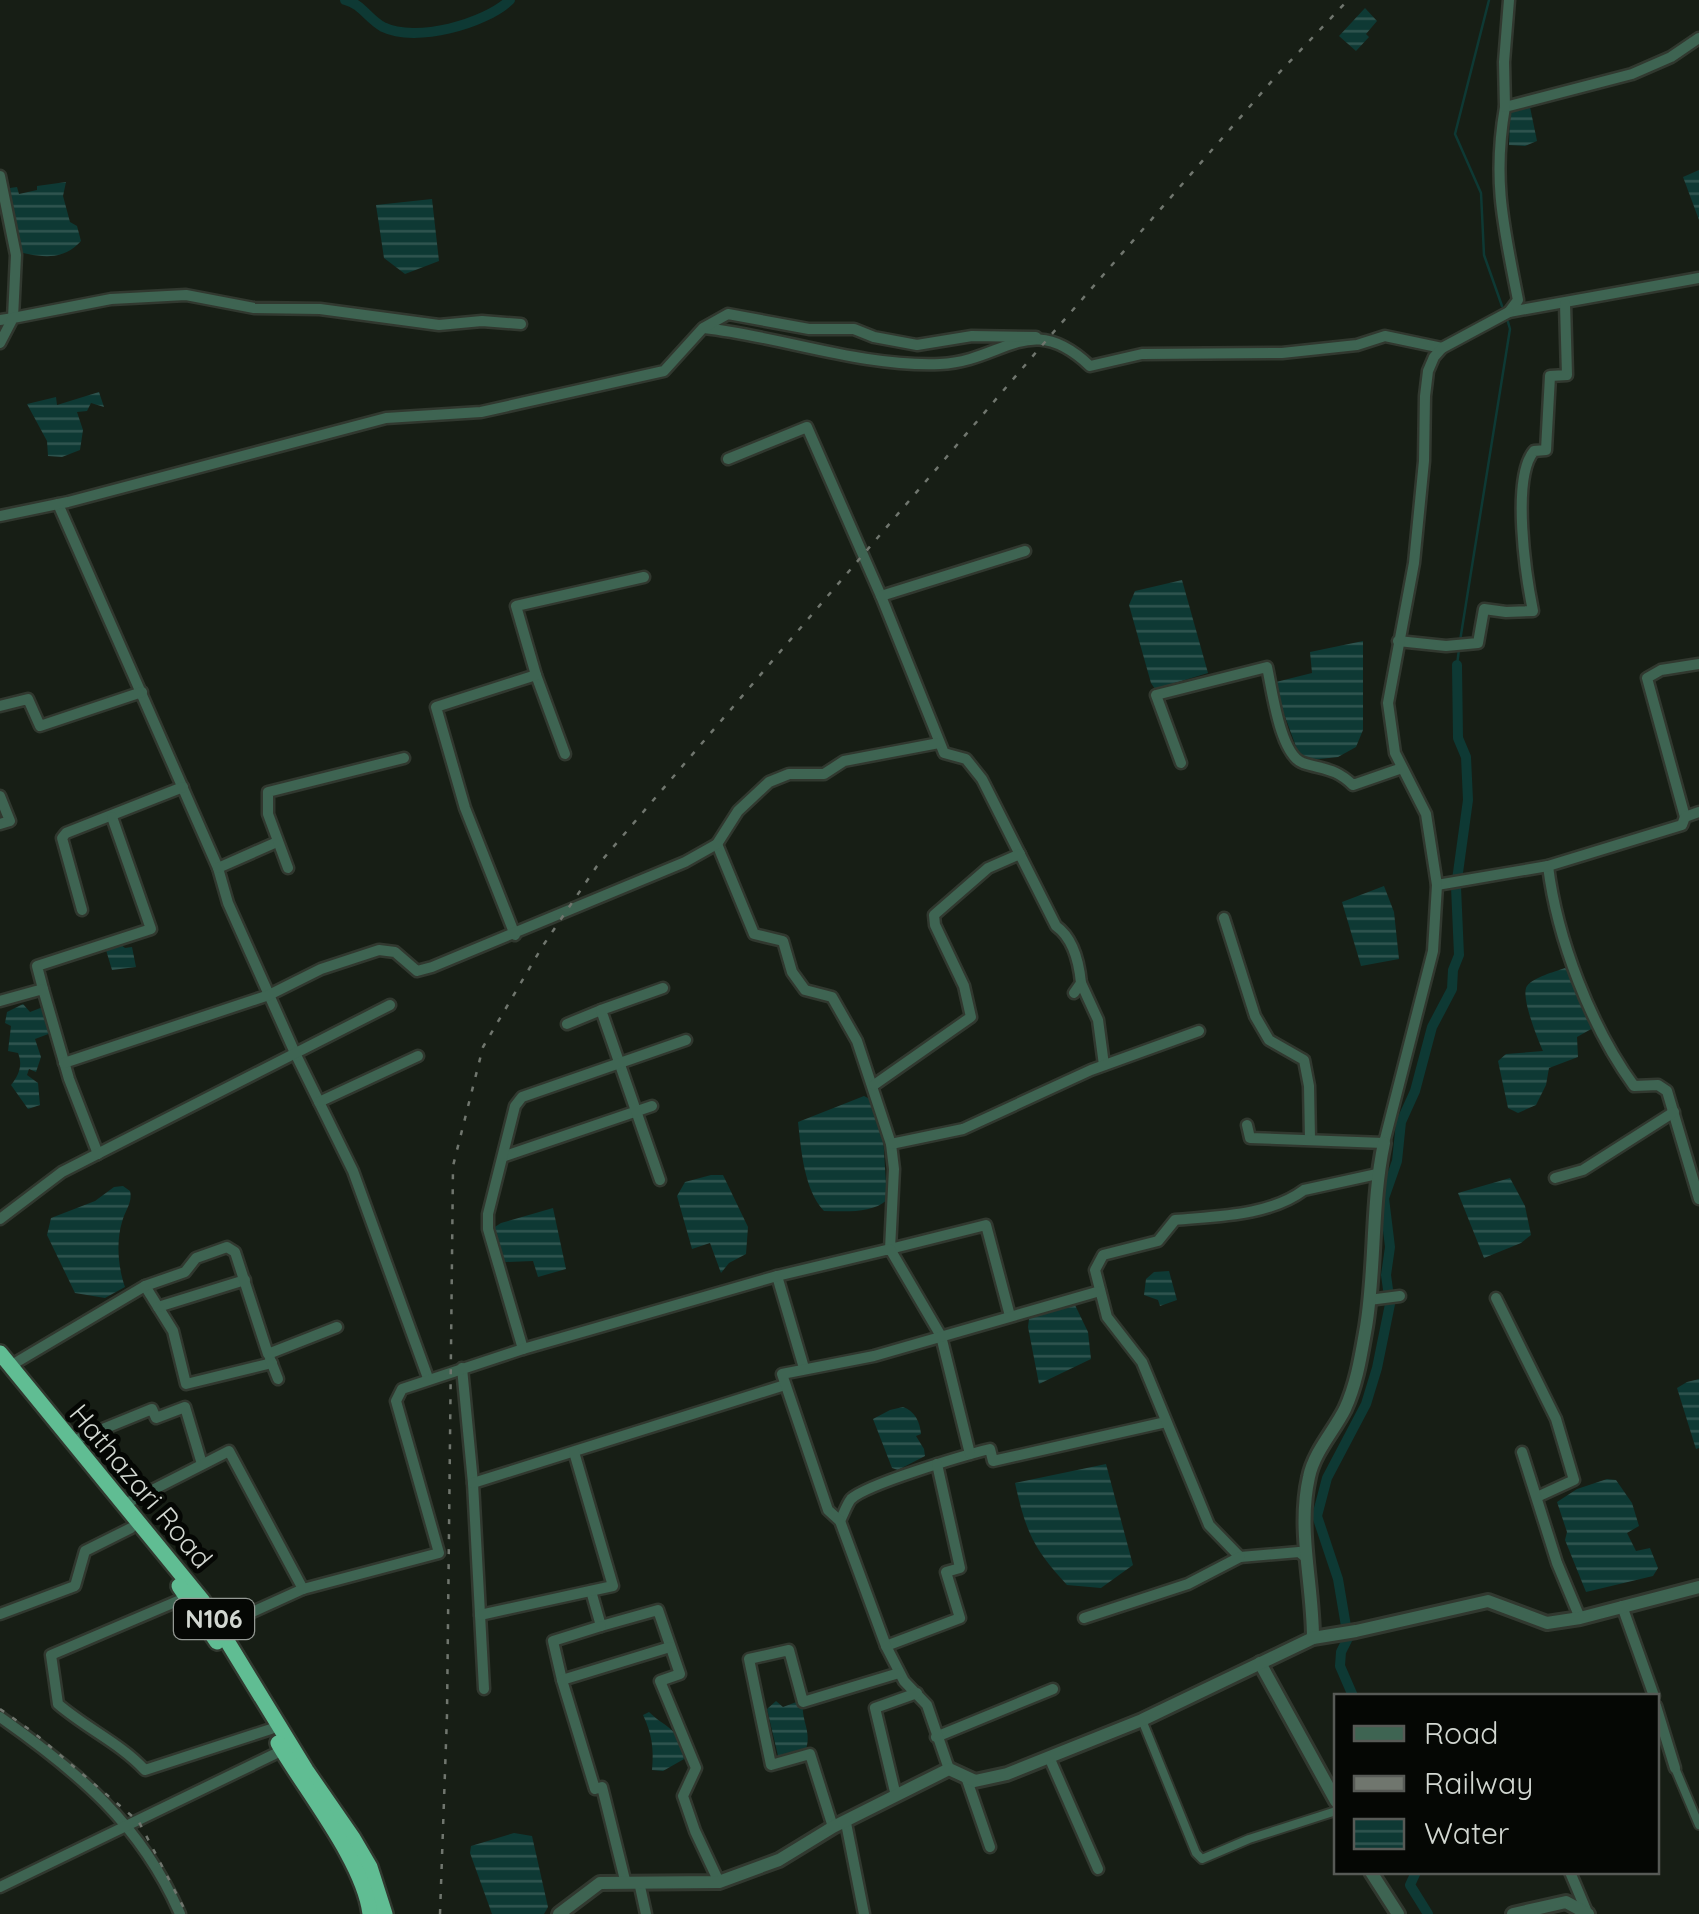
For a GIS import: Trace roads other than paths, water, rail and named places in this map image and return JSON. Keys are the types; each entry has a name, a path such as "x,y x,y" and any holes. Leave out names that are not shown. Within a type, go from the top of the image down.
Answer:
{"highway":[{"name":"Hathazari Road","path":"3,1362 178,1569 219,1627 306,1770 354,1838 374,1878 385,1914"},
{"name":"Hathazari Road","path":"3,1362 187,1597 339,1842 368,1898 370,1914"}],"street":[{"path":"1509,0 1499,204 1518,300 1509,312"},
{"path":"1505,106 1632,74 1671,57 1699,38"},
{"path":"0,176 16,254 13,318 0,343"},
{"path":"1312,1638 1313,1609 1304,1557 1309,1475 1345,1409 1356,1377 1368,1300 1377,1174 1433,952 1437,885 1426,814 1402,768 1389,726 1388,704 1414,564 1424,461 1426,383 1434,357 1442,348 1509,312 1699,278"},
{"path":"0,320 111,298 186,295 254,308 320,309 439,325 482,321 520,324"},
{"path":"1398,640 1446,646 1478,643 1484,609 1533,611 1524,570 1522,492 1528,457 1546,450 1550,376 1567,374 1565,304"},
{"path":"0,516 386,418 481,412 664,372 702,328 728,314 810,328 854,329 917,345 972,336 1036,337 1072,349 1090,366 1142,354 1282,354 1357,345 1385,336 1442,348"},
{"path":"702,328 754,334 882,362 944,364 1036,337"},
{"path":"728,459 807,426 916,678 944,753 966,759 982,778 1056,926 1066,932 1098,1020 1104,1065"},
{"path":"58,504 184,787 269,995 353,1171 428,1378"},
{"path":"881,596 1024,551"},
{"path":"565,754 516,606 644,577"},
{"path":"1437,885 1548,866 1682,825 1685,817 1648,678 1661,670 1699,664"},
{"path":"1181,763 1156,695 1267,668 1279,723 1293,757 1326,767 1353,785 1402,768"},
{"path":"515,934 465,808 436,708 536,675"},
{"path":"0,706 28,699 40,726 142,692"},
{"path":"64,1062 269,995 321,969 379,950 395,952 417,971 636,884 717,844 738,811 769,782 789,774 824,774 844,761 939,743"},
{"path":"288,868 277,842 266,800 268,792 404,758"},
{"path":"82,910 62,838 66,833 184,787"},
{"path":"0,796 10,820 0,824"},
{"path":"1685,817 1699,812"},
{"path":"98,1154 64,1062 37,966 151,929 112,817"},
{"path":"218,868 277,842"},
{"path":"717,844 754,934 780,938 792,972 805,990 832,997 856,1041 891,1144 894,1169 890,1249 941,1336 970,1454"},
{"path":"874,1085 971,1017 964,986 934,924 934,915 988,868 1020,854"},
{"path":"1548,866 1556,918 1605,1037 1634,1086 1663,1088 1695,1164 1699,1199"},
{"path":"1224,918 1255,1016 1269,1040 1304,1060 1309,1086 1310,1139"},
{"path":"1074,993 1081,982"},
{"path":"567,1024 663,988"},
{"path":"0,1001 43,989"},
{"path":"0,1220 62,1172 390,1005"},
{"path":"601,1010 660,1180"},
{"path":"891,1144 963,1130 1104,1065 1199,1031"},
{"path":"524,1349 488,1228 488,1214 515,1106 522,1097 686,1040"},
{"path":"320,1102 418,1056"},
{"path":"505,1156 652,1106"},
{"path":"1555,1178 1582,1170 1674,1112"},
{"path":"1247,1125 1250,1138 1384,1143"},
{"path":"1240,1557 1209,1525 1142,1362 1107,1317 1095,1270 1103,1255 1158,1241 1175,1220 1249,1212 1295,1197 1304,1190 1377,1174"},
{"path":"219,1627 304,1589 439,1553 396,1401 402,1389 428,1378 777,1276 986,1225 1010,1316"},
{"path":"3,1362 145,1286 186,1272 196,1258 227,1247 235,1252 278,1379"},
{"path":"777,1276 804,1368"},
{"path":"158,1307 245,1280"},
{"path":"145,1286 173,1331 186,1384 270,1358 337,1327"},
{"path":"990,1847 967,1780 949,1769 927,1705 899,1673 886,1646 840,1521 828,1510 782,1374 874,1356 1100,1291"},
{"path":"1368,1300 1400,1296"},
{"path":"1496,1298 1556,1419 1574,1480 1538,1496"},
{"path":"462,1368 474,1483 484,1689"},
{"path":"474,1483 786,1385"},
{"path":"71,1442 152,1408 156,1418 185,1407 202,1464"},
{"path":"840,1521 852,1498 937,1464 990,1450 993,1461 1166,1422"},
{"path":"123,1505 229,1451 304,1589"},
{"path":"480,1615 613,1586 574,1452"},
{"path":"1522,1452 1557,1563 1580,1618"},
{"path":"886,1646 960,1618 946,1572 960,1568 937,1464"},
{"path":"0,1614 75,1586 85,1551 131,1528"},
{"path":"1084,1618 1188,1584 1240,1557 1299,1552 1304,1557"},
{"path":"967,1780 1007,1774 1142,1720 1312,1638 1356,1632 1488,1601 1547,1622 1580,1618 1699,1587"},
{"path":"590,1591 600,1626"},
{"path":"187,1597 51,1656 58,1704 84,1728 129,1753 146,1770 271,1729"},
{"path":"1622,1606 1653,1694"},
{"path":"646,1914 602,1788 596,1789 553,1641 658,1610 680,1674 660,1681 696,1768 683,1796 719,1882"},
{"path":"562,1680 670,1647"},
{"path":"864,1914 839,1825 810,1754 771,1765 750,1660 789,1650 802,1702 899,1673"},
{"path":"1260,1663 1334,1798"},
{"path":"936,1737 1053,1689"},
{"path":"896,1796 875,1708 917,1693"},
{"path":"1659,1716 1699,1825"},
{"path":"0,1717 76,1774 130,1827 163,1877 180,1914"},
{"path":"1142,1720 1176,1808 1196,1853 1202,1858 1334,1812"},
{"path":"0,1887 282,1750"},
{"path":"1049,1757 1098,1869"},
{"path":"560,1912 600,1883 719,1882 779,1860 949,1769"},
{"path":"1371,1874 1398,1914"},
{"path":"1571,1874 1587,1912"},
{"path":"1513,1914 1566,1902 1587,1912"}],"water":[{"path":"1365,8 1377,21 1356,51 1339,36"},
{"path":"1530,107 1537,141 1525,146 1509,145 1510,112"},
{"path":"1699,170 1699,220 1683,177"},
{"path":"66,182 63,196 70,222 77,226 81,241 55,256 23,253 16,243 10,188 17,187 19,194 37,190 37,186"},
{"path":"432,199 439,261 405,274 384,258 376,205"},
{"path":"99,392 104,407 91,403 87,411 77,412 83,430 80,450 62,457 48,456 47,441 27,404 56,397 57,405"},
{"path":"1182,580 1208,673 1155,689 1129,605 1135,591"},
{"path":"1363,641 1363,730 1356,747 1338,757 1311,760 1298,752 1276,682 1312,673 1310,652"},
{"path":"1384,886 1394,912 1399,959 1361,966 1342,902"},
{"path":"120,944 132,947 136,967 112,970 106,950"},
{"path":"1565,968 1573,972 1593,1028 1577,1037 1578,1057 1549,1068 1536,1105 1518,1113 1508,1108 1498,1061 1506,1054 1543,1051 1525,991 1534,980"},
{"path":"23,1004 30,1012 43,1007 51,1033 35,1039 41,1057 36,1072 29,1069 27,1075 38,1083 40,1105 28,1109 11,1085 20,1062 18,1053 8,1051 11,1026 5,1023 7,1012"},
{"path":"864,1096 870,1099 883,1135 887,1200 866,1210 824,1211 808,1181 798,1122"},
{"path":"723,1175 748,1227 746,1254 729,1263 721,1273 710,1243 692,1249 677,1196 685,1182"},
{"path":"1510,1178 1525,1206 1531,1235 1484,1258 1458,1193"},
{"path":"123,1186 131,1195 119,1238 119,1263 125,1287 105,1298 75,1293 47,1235 51,1218"},
{"path":"553,1208 566,1269 538,1277 533,1261 506,1262 497,1258 490,1230"},
{"path":"1169,1271 1177,1300 1160,1306 1158,1300 1144,1295 1146,1279 1154,1272"},
{"path":"1074,1303 1088,1332 1091,1359 1039,1384 1028,1327 1030,1311"},
{"path":"1699,1379 1699,1448 1696,1449 1677,1388"},
{"path":"903,1407 918,1421 921,1434 916,1436 925,1456 898,1470 892,1468 873,1419"},
{"path":"1106,1464 1133,1565 1101,1588 1067,1585 1032,1538 1015,1483"},
{"path":"1616,1480 1632,1503 1639,1526 1627,1533 1636,1551 1650,1548 1658,1568 1653,1576 1586,1592 1565,1540 1567,1532 1557,1502 1577,1489"},
{"path":"776,1701 783,1707 799,1701 803,1704 808,1739 805,1752 798,1751 788,1758 778,1756 767,1709"},
{"path":"649,1712 672,1731 682,1749 684,1759 663,1771 652,1770 652,1742 643,1715"},
{"path":"514,1833 532,1836 548,1907 544,1914 492,1914 470,1853 471,1846"}],"waterway":[{"path":"345,0 383,27 413,33 468,23 510,0"},
{"path":"1489,0 1455,134 1481,193 1484,255 1502,306"},
{"path":"1460,641 1510,329 1508,322"},
{"path":"1457,665 1459,649"},
{"path":"1352,1694 1340,1666 1348,1638 1338,1579 1317,1516 1327,1478 1366,1404 1377,1368 1390,1304 1386,1275 1390,1247 1384,1198 1397,1161 1401,1122 1415,1091 1432,1027 1452,989 1459,955 1456,887 1468,800 1466,757 1458,738 1457,665"},
{"path":"1415,1874 1410,1885 1428,1914"}],"railway":[{"path":"440,1914 447,1715 453,1166 483,1047 542,947 597,866 1038,350 1278,74 1348,0"},
{"path":"0,1709 139,1822 187,1914"}]}
